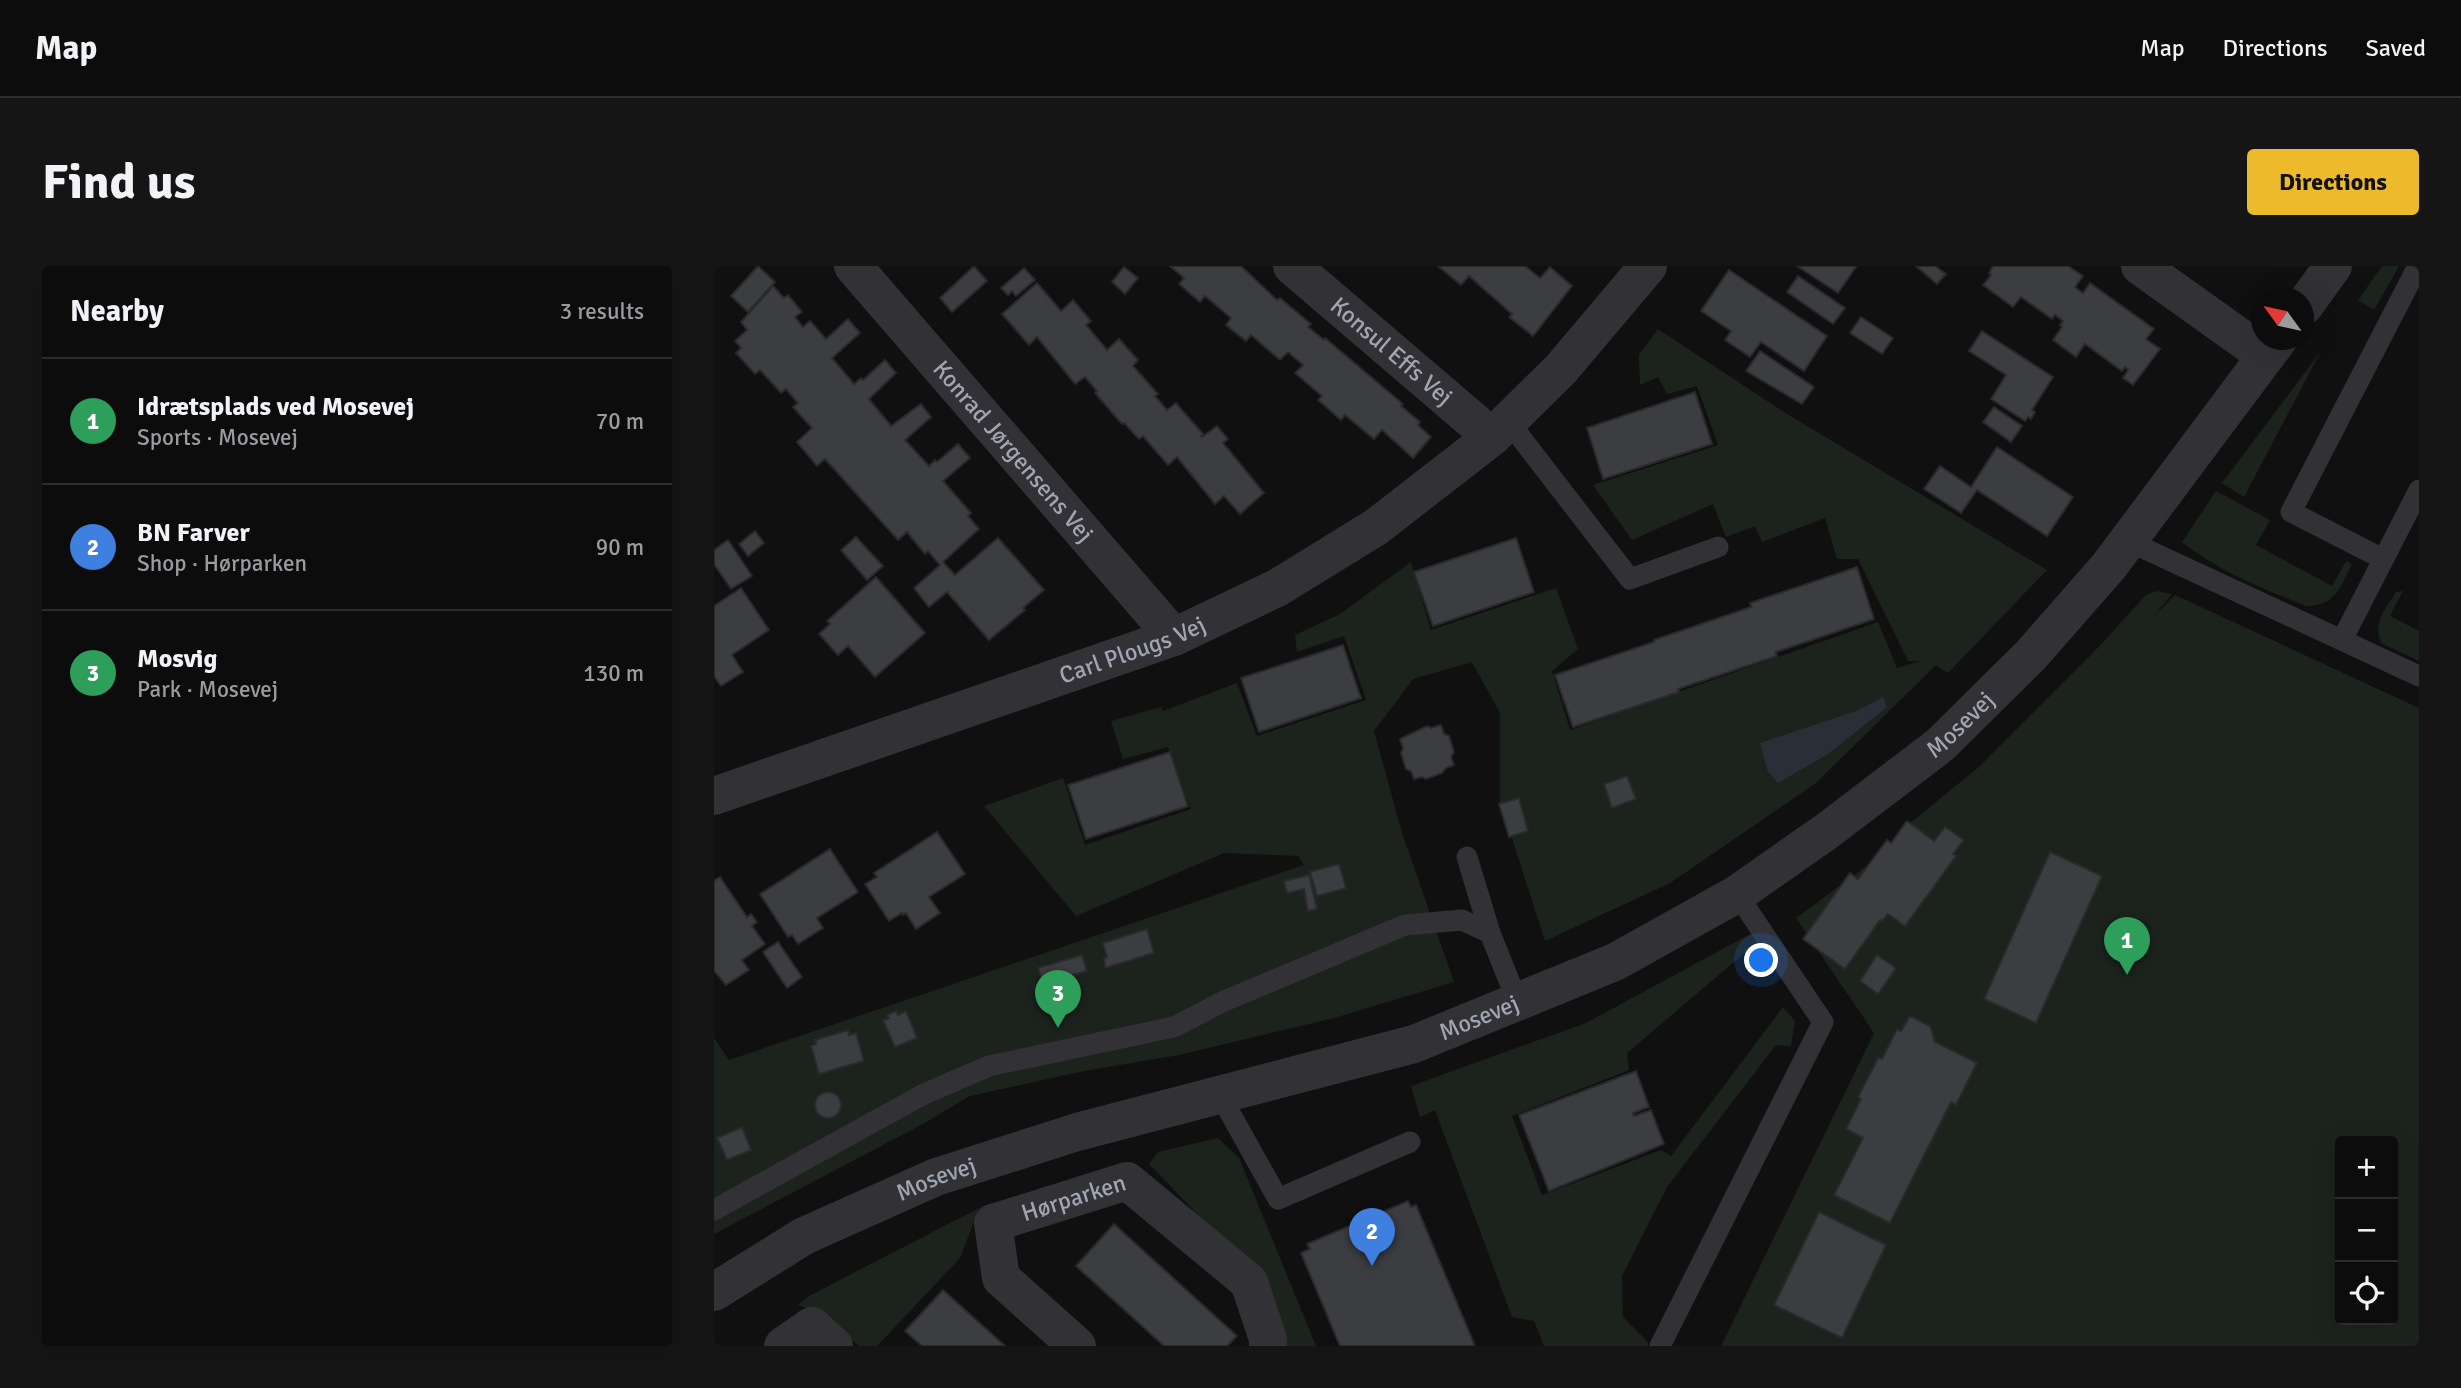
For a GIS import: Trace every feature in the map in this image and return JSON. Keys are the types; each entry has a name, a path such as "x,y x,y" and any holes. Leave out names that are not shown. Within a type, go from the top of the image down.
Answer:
{"street":[{"name":"Konrad Jørgensens Vej","path":"853,266 1174,637"},
{"name":"Konsul Effs Vej","path":"1292,266 1500,429"},
{"name":"Carl Plougs Vej","path":"714,796 1174,637 1277,588 1376,527 1500,429 1561,369 1647,266"},
{"name":"Mosevej","path":"2140,266 2251,335"},
{"path":"2314,292 2333,266"},
{"name":"Mosevej","path":"714,1292 804,1236 936,1177 1077,1132 1414,1044 1615,962 1737,894 1827,831 1940,745 2031,655 2128,541 2271,350"},
{"name":"Hørparken","path":"1077,1346 1001,1278 993,1223 1127,1181 1249,1282 1268,1346"},
{"path":"783,1346 811,1326 834,1346"}],"lane":[{"path":"2383,559 2291,512 2418,266"},
{"path":"1500,429 1630,579 1717,547"},
{"path":"2342,640 2419,491"},
{"path":"2128,541 2419,676"},
{"path":"1467,858 1490,933 1518,1003"},
{"path":"1660,1346 1823,1022 1737,894"},
{"path":"714,1210 922,1095 989,1066 1174,1027 1222,1002 1405,925 1462,920 1490,933"},
{"path":"1220,1095 1278,1199 1410,1142"}],"shaded area":[{"path":"2382,266 2399,266 2374,310 2358,300"},
{"path":"1658,329 1787,414 2047,570 1948,673 1936,665 1816,783 1670,883 1545,941 1500,801 1500,713 1472,662 1413,679 1374,731 1402,833 1454,982 1334,1018 1179,1055 1084,1071 970,1096 921,1125 714,1234 714,1038 729,1060 1304,865 1298,856 1224,853 1076,916 984,806 1063,778 1085,845 1191,809 1168,747 1123,759 1111,721 1161,707 1163,711 1237,683 1257,736 1366,700 1344,636 1297,652 1295,635 1340,614 1411,562 1431,630 1556,588 1578,649 1552,671 1570,730 1878,622 1897,668 1920,661 1908,661 1858,559 1837,559 1825,518 1762,542 1755,526 1726,537 1713,504 1632,540 1593,485 1718,445 1697,386 1667,394 1658,377 1640,385 1639,355"},
{"path":"2321,351 2244,497 2222,483"},
{"path":"2216,491 2270,520 2256,545 2332,586 2346,561 2352,564 2336,594 2324,603 2306,606 2226,571 2182,542"},
{"path":"2157,591 2172,594 2154,616 2175,595 2419,708 2419,1346 1721,1346 1874,1033 1796,918 1917,829 1910,823 1979,767 2093,653 2146,595"},
{"path":"2403,591 2390,616 2419,631 2419,661 2381,643 2379,636 2379,622 2384,611 2396,592"},
{"path":"1883,697 1887,707 1828,754 1778,783 1768,772 1760,743 1859,710"},
{"path":"1754,932 1761,939 1627,1053 1629,1070 1512,1116 1542,1195 1661,1150 1671,1156 1783,1007 1795,1021 1791,1046 1776,1045 1667,1187 1622,1276 1623,1317 1648,1342 1648,1346 1544,1346 1534,1321 1512,1317 1435,1110 1420,1117 1411,1086 1586,1023"},
{"path":"1218,1138 1239,1158 1316,1346 1287,1346 1229,1247 1149,1164 1158,1152"},
{"path":"979,1208 960,1258 877,1346 859,1346 820,1313 798,1305 809,1296"}],"building":[{"path":"758,266 775,282 748,312 731,296"},
{"path":"974,266 987,281 952,312 940,298"},
{"path":"1170,266 1241,266 1277,300 1280,298 1311,324 1308,327 1324,340 1325,338 1403,404 1401,406 1420,422 1418,425 1431,437 1413,458 1382,430 1374,439 1345,415 1341,420 1318,400 1322,396 1295,373 1303,365 1288,352 1280,360 1251,335 1246,341 1226,325 1231,318 1205,296 1200,302 1179,284 1184,278"},
{"path":"1438,266 1525,266 1540,278 1550,267 1572,286 1533,336 1509,317 1512,314 1469,276 1461,285"},
{"path":"1797,266 1854,266 1856,267 1838,293"},
{"path":"1916,266 1935,266 1946,274 1937,284"},
{"path":"1993,266 2068,266 2083,276 2075,287 2083,293 2090,283 2154,329 2146,339 2160,349 2133,385 2123,378 2128,370 2125,367 2122,371 2085,344 2076,357 2053,340 2063,321 2055,315 2052,319 2021,297 2013,307 1983,285 1991,275 1989,273"},
{"path":"1124,267 1138,278 1125,294 1112,282"},
{"path":"1024,268 1035,280 1016,296 1012,291 1008,295 1001,288"},
{"path":"1729,270 1827,336 1804,371 1761,342 1750,357 1725,340 1731,331 1701,311"},
{"path":"1798,276 1845,308 1833,324 1787,292"},
{"path":"1037,283 1061,311 1073,300 1091,321 1086,325 1107,350 1119,339 1138,360 1133,366 1158,394 1155,396 1167,410 1176,403 1203,434 1202,437 1217,426 1228,439 1223,443 1264,493 1240,514 1224,496 1215,504 1177,457 1168,465 1143,436 1139,439 1122,424 1085,377 1075,384 1037,337 1029,345 1002,314"},
{"path":"773,286 784,298 788,295 802,312 795,317 803,327 810,321 826,339 848,319 860,333 832,358 854,384 861,378 863,380 885,360 896,373 869,399 891,426 921,404 931,417 905,440 929,466 958,444 970,458 943,481 971,513 968,516 979,529 943,562 955,575 998,538 1044,590 989,640 947,592 929,607 914,588 940,565 928,551 925,554 907,532 898,540 825,459 817,466 797,442 812,428 793,407 798,403 786,389 781,393 760,370 755,374 736,353 741,348 735,341 747,330 741,322"},
{"path":"1861,317 1893,338 1882,354 1850,333"},
{"path":"1982,331 2053,377 2032,410 2035,412 2031,419 2028,417 2025,421 1991,399 2006,375 1969,351"},
{"path":"1760,351 1814,387 1802,404 1746,371"},
{"path":"1695,392 1712,444 1603,479 1587,428"},
{"path":"1994,407 2022,426 2011,442 1983,422"},
{"path":"1997,447 2073,497 2047,536 1977,490 1961,513 1924,489 1940,466 1971,487"},
{"path":"755,531 764,543 748,556 739,544"},
{"path":"856,537 883,566 867,580 841,550"},
{"path":"1516,538 1534,592 1433,626 1414,572"},
{"path":"728,540 752,576 731,589 714,564 714,550"},
{"path":"1857,567 1874,619 1776,652 1777,656 1678,689 1679,692 1573,727 1555,675 1654,642 1751,607 1750,603"},
{"path":"876,577 925,633 875,677 848,646 838,655 819,634 830,624 827,621"},
{"path":"741,588 769,630 732,655 743,672 721,686 714,676 714,606"},
{"path":"1343,645 1361,698 1259,732 1241,678"},
{"path":"1441,725 1444,734 1449,736 1454,752 1451,757 1454,765 1426,779 1414,779 1411,771 1406,769 1400,739 1427,726 1431,728"},
{"path":"1170,752 1188,806 1086,839 1068,785"},
{"path":"1627,776 1636,799 1612,808 1604,784"},
{"path":"1519,798 1528,831 1509,837 1499,804"},
{"path":"1907,821 1934,841 1945,827 1964,840 1953,854 1956,856 1905,926 1888,914 1880,920 1845,969 1803,939 1850,873 1858,879 1887,840 1891,843"},
{"path":"937,832 965,874 929,897 940,913 916,929 906,913 889,921 865,884 877,877 874,873"},
{"path":"830,849 858,892 817,918 823,928 798,944 792,935 788,937 760,894"},
{"path":"2050,852 2102,876 2036,1023 1984,999"},
{"path":"1339,864 1346,888 1317,896 1310,872"},
{"path":"1309,875 1317,909 1308,911 1304,889 1287,893 1284,881"},
{"path":"720,877 747,917 751,914 757,922 752,926 765,944 742,960 749,970 726,985 714,971 714,881"},
{"path":"1147,929 1154,953 1105,968 1104,958 1107,957 1103,943"},
{"path":"778,942 802,977 787,988 763,952"},
{"path":"1082,955 1087,971 1043,984 1038,968"},
{"path":"1877,955 1896,968 1878,994 1860,981"},
{"path":"896,1011 898,1015 906,1011 917,1038 895,1047 883,1020"},
{"path":"1910,1016 1930,1026 1935,1042 1977,1063 1956,1105 1951,1102 1890,1223 1834,1195 1863,1138 1846,1129 1861,1099 1858,1097 1878,1058 1882,1059 1897,1029 1901,1031"},
{"path":"848,1030 849,1035 856,1033 864,1061 819,1074 811,1046 816,1044 815,1040"},
{"path":"1636,1071 1649,1107 1633,1113 1634,1116 1651,1110 1664,1144 1549,1191 1519,1115"},
{"path":"828,1092 837,1096 841,1105 837,1114 828,1118 819,1114 815,1105 819,1096"},
{"path":"742,1127 751,1150 727,1160 717,1138"},
{"path":"1408,1201 1411,1207 1416,1205 1475,1346 1340,1346 1301,1253 1310,1249 1307,1244"},
{"path":"1819,1212 1886,1245 1842,1338 1774,1305"},
{"path":"1114,1224 1237,1336 1227,1346 1164,1346 1076,1266"},
{"path":"943,1290 1005,1346 922,1346 905,1331"}],"place":[{"name":"Idrætsplads ved Mosevej","path":"2127,975"},
{"name":"Mosvig","path":"1058,1028"},
{"name":"BN Farver","path":"1372,1266"}]}
